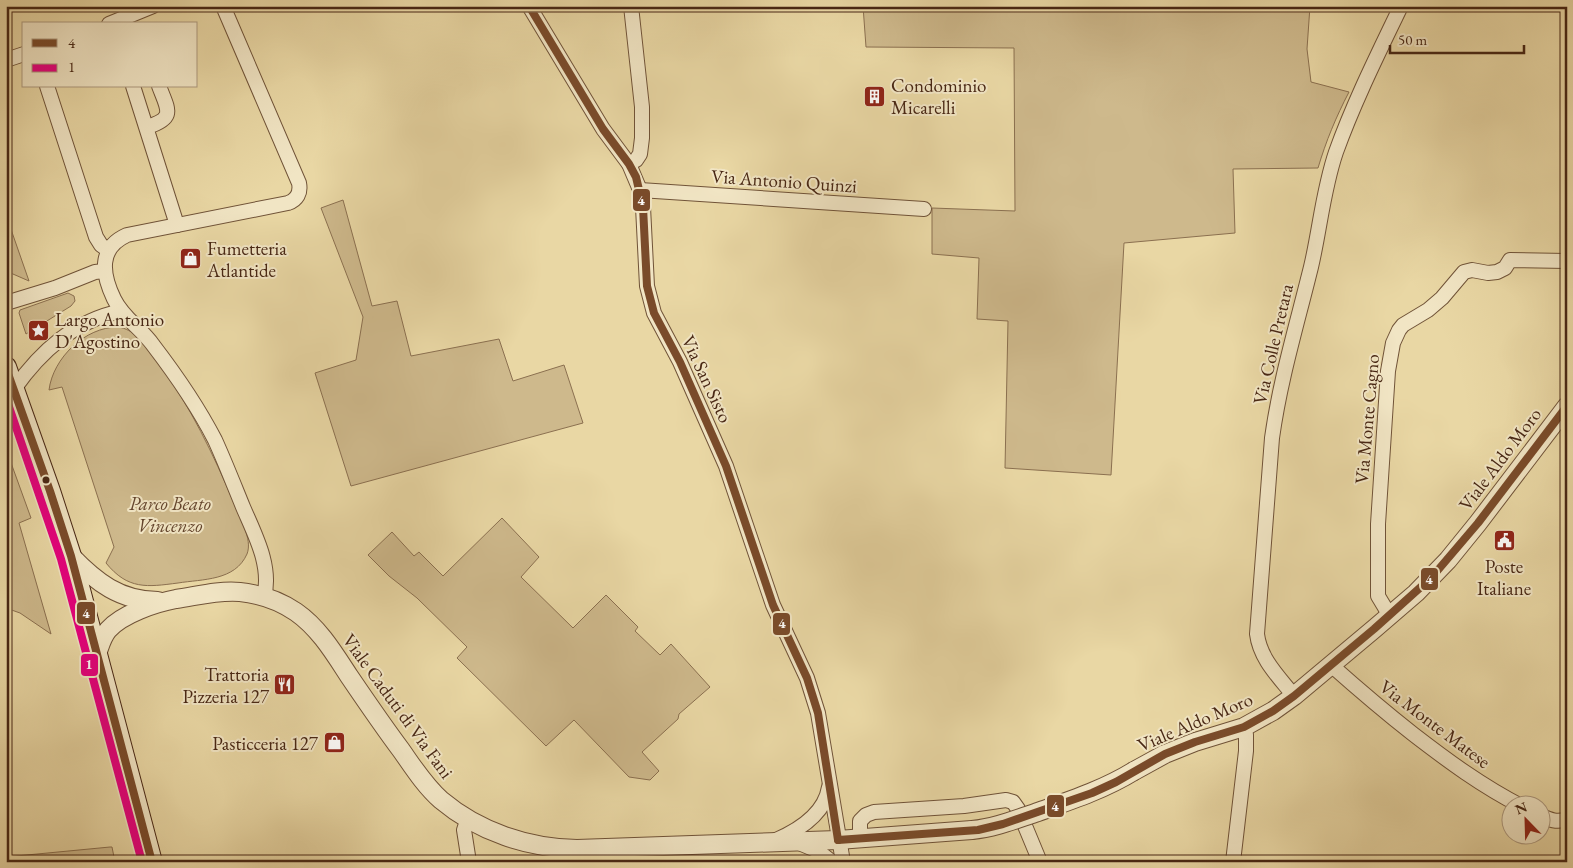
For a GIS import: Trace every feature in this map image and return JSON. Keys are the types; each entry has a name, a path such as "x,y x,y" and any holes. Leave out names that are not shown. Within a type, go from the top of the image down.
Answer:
{"main road":[{"path":"6,367 60,519 152,862"}],"street":[{"path":"117,22 136,19 153,6"},
{"path":"223,6 299,183 299,192 294,200 288,203 128,235 115,242 108,250 104,271 113,298 121,311 153,344 206,424 221,453 260,551 266,579 264,597"},
{"name":"Via San Sisto","path":"529,6 603,129 629,164 640,190 643,207 647,286 654,313 683,370 726,466 773,605 807,678 818,713 843,862"},
{"path":"629,164 636,160 640,154 642,138 642,107 631,6"},
{"name":"Via Colle Pretara","path":"1294,696 1260,650 1257,634 1272,438 1276,411 1311,265 1325,189 1336,152 1365,82 1401,6"},
{"path":"6,60 22,55"},
{"path":"48,88 96,237 101,245 108,250"},
{"path":"134,88 177,225"},
{"path":"147,127 161,122 167,115 167,108 160,88"},
{"name":"Via Antonio Quinzi","path":"640,190 924,209"},
{"name":"Via Monte Cagno","path":"1390,616 1378,596 1378,524 1388,371 1396,336 1404,326 1442,298 1464,272 1472,270 1488,273 1496,272 1505,268 1510,260 1567,261"},
{"path":"6,304 104,271"},
{"path":"14,389 49,347 68,332 94,319 121,311"},
{"name":"Viale Aldo Moro","path":"838,840 972,830 1003,824 1084,796 1111,784 1156,759 1185,746 1244,726 1273,711 1294,696 1390,616 1432,577 1460,545 1567,406"},
{"name":"Viale Caduti di Via Fani","path":"70,556 106,587 139,599 166,601"},
{"name":"Viale Caduti di Via Fani","path":"97,654 104,636 118,622 141,610 166,601 226,592 248,593 264,597 291,609 314,628 333,652 425,784 441,800 490,830 519,842 556,848 838,840"},
{"name":"Via Monte Matese","path":"1331,665 1363,694 1457,768 1502,796"},
{"path":"1233,862 1246,750 1244,726"},
{"path":"772,842 791,834 809,821 826,799 830,784"},
{"path":"860,837 860,821 866,814 874,812 964,806 1009,800 1018,809 1040,862"},
{"path":"468,818 464,830 469,862"},
{"path":"1550,820 1559,822 1567,818"},
{"path":"791,841 814,849 832,862"}],"green space":[{"path":"863,6 1310,6 1307,49 1311,82 1349,92 1324,148 1318,168 1233,169 1235,233 1124,243 1111,475 1005,468 1008,321 977,319 979,258 932,254 932,208 1015,211 1014,48 866,47"},
{"path":"343,200 372,306 397,301 411,356 499,339 513,381 564,365 583,423 351,486 315,373 356,360 363,317 321,208"},
{"path":"6,215 29,281 6,271"},
{"path":"68,293 74,296 75,301 71,306 26,334 19,313 20,310"},
{"name":"Parco Beato Vincenzo","path":"118,327 129,330 141,340 171,380 201,431 245,528 248,542 247,554 242,563 226,574 208,579 147,586 122,578 106,563 114,547 62,387 49,390 57,367 73,346 94,332"},
{"path":"6,449 31,518 19,523 51,634 20,613 6,608"},
{"path":"502,518 539,557 521,577 573,628 606,595 638,627 635,631 660,655 671,644 710,687 679,714 678,719 642,752 659,771 650,780 629,777 574,720 546,746 457,658 467,647 417,598 389,576 368,555 392,532 414,556 419,552 443,576"},
{"path":"112,847 115,862 6,862 6,857"}],"transit line":[{"name":"4","path":"529,6 603,129 629,164 636,177 643,207 647,286 654,313 680,362 726,466 773,605 807,678 818,713 838,840"},
{"name":"4","path":"6,368 71,556 152,862"},
{"name":"1","path":"6,398 61,559 142,862"},
{"name":"4","path":"838,840 978,830 1003,824 1092,793 1116,782 1165,754 1195,742 1244,727 1273,711 1294,696 1374,629 1432,577 1478,523 1567,406"}],"place":[{"name":"Condominio Micarelli","path":"875,96"},
{"name":"Fumetteria Atlantide","path":"191,259"},
{"name":"Largo Antonio D'Agostino","path":"39,330"},
{"name":"Poste Italiane","path":"1504,540"},
{"name":"Trattoria Pizzeria 127","path":"285,685"},
{"name":"Pasticceria 127","path":"334,743"}]}
